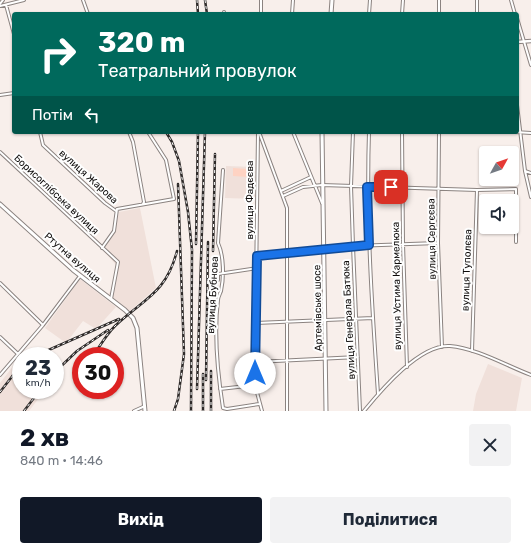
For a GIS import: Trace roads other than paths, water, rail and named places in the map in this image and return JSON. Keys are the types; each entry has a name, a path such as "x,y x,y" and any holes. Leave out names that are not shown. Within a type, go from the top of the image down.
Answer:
{"main road":[{"path":"331,12 332,0"},
{"name":"Артемівське шосе","path":"322,134 326,411"},
{"name":"Ртутна вулиця","path":"0,204 80,276 129,314 136,323 145,406"},
{"path":"145,406 145,411"}],"street":[{"path":"0,5 3,0"},
{"path":"0,5 6,5 24,0"},
{"path":"83,0 87,12"},
{"path":"261,0 261,12"},
{"path":"292,12 293,0"},
{"path":"369,12 370,0"},
{"path":"402,12 403,0"},
{"path":"439,0 439,12"},
{"path":"477,0 477,12"},
{"path":"511,0 515,12"},
{"path":"6,5 12,27"},
{"path":"519,24 531,65"},
{"path":"519,42 531,41"},
{"path":"0,95 12,93"},
{"path":"519,116 525,171 531,198"},
{"path":"519,133 531,133"},
{"name":"вулиця Жарова","path":"40,134 43,145 105,203 117,210"},
{"path":"129,134 144,202 143,204"},
{"path":"102,248 114,231 117,210 174,199 166,160 149,134"},
{"name":"вулиця Фадєєва","path":"258,134 255,385 262,411"},
{"path":"259,134 283,196 286,208 288,253 287,411"},
{"path":"294,134 322,204"},
{"name":"вулиця Генерала Батюка","path":"353,134 351,186 360,411"},
{"path":"369,134 367,187 369,245 372,318 378,394"},
{"name":"вулиця Устима Кармелюка","path":"402,134 403,244 407,367"},
{"name":"вулиця Сергєєва","path":"439,134 438,243 442,346"},
{"name":"Борисоглібська вулиця","path":"0,152 118,262 111,299"},
{"name":"вулиця Бубнова","path":"223,170 218,243 222,252 221,292 218,299 217,326 220,389 223,408 227,410 259,404"},
{"path":"525,171 531,172"},
{"path":"281,191 311,177"},
{"path":"283,196 303,187 322,185 477,190 516,189 516,242"},
{"name":"вулиця Туполєва","path":"472,351 477,190"},
{"path":"257,256 353,246 438,243"},
{"path":"218,280 218,274 257,268"},
{"path":"24,347 43,325 80,276"},
{"path":"0,283 43,325"},
{"path":"256,323 287,323 372,318"},
{"path":"0,337 12,348"},
{"path":"364,411 378,394 407,367 427,352 442,346 456,347 472,351 531,375"},
{"path":"255,362 287,359 358,357"},
{"path":"0,375 12,361"},
{"path":"220,389 255,385"},
{"path":"134,411 145,406"}],"railway":[{"path":"197,0 198,12"},
{"path":"205,0 207,12"},
{"path":"167,134 179,161 188,212 192,250 191,411"},
{"path":"196,244 198,134"},
{"path":"197,389 205,134"},
{"path":"213,251 215,154"},
{"path":"174,411 178,399 184,354 178,184"},
{"path":"206,380 208,242"},
{"path":"99,347 115,326 160,287 167,277 177,251"},
{"path":"55,347 119,319"},
{"path":"64,363 77,351 108,330"},
{"path":"211,371 211,411"},
{"path":"203,374 203,411"},
{"path":"0,392 12,377"},
{"path":"24,411 33,399"}]}
